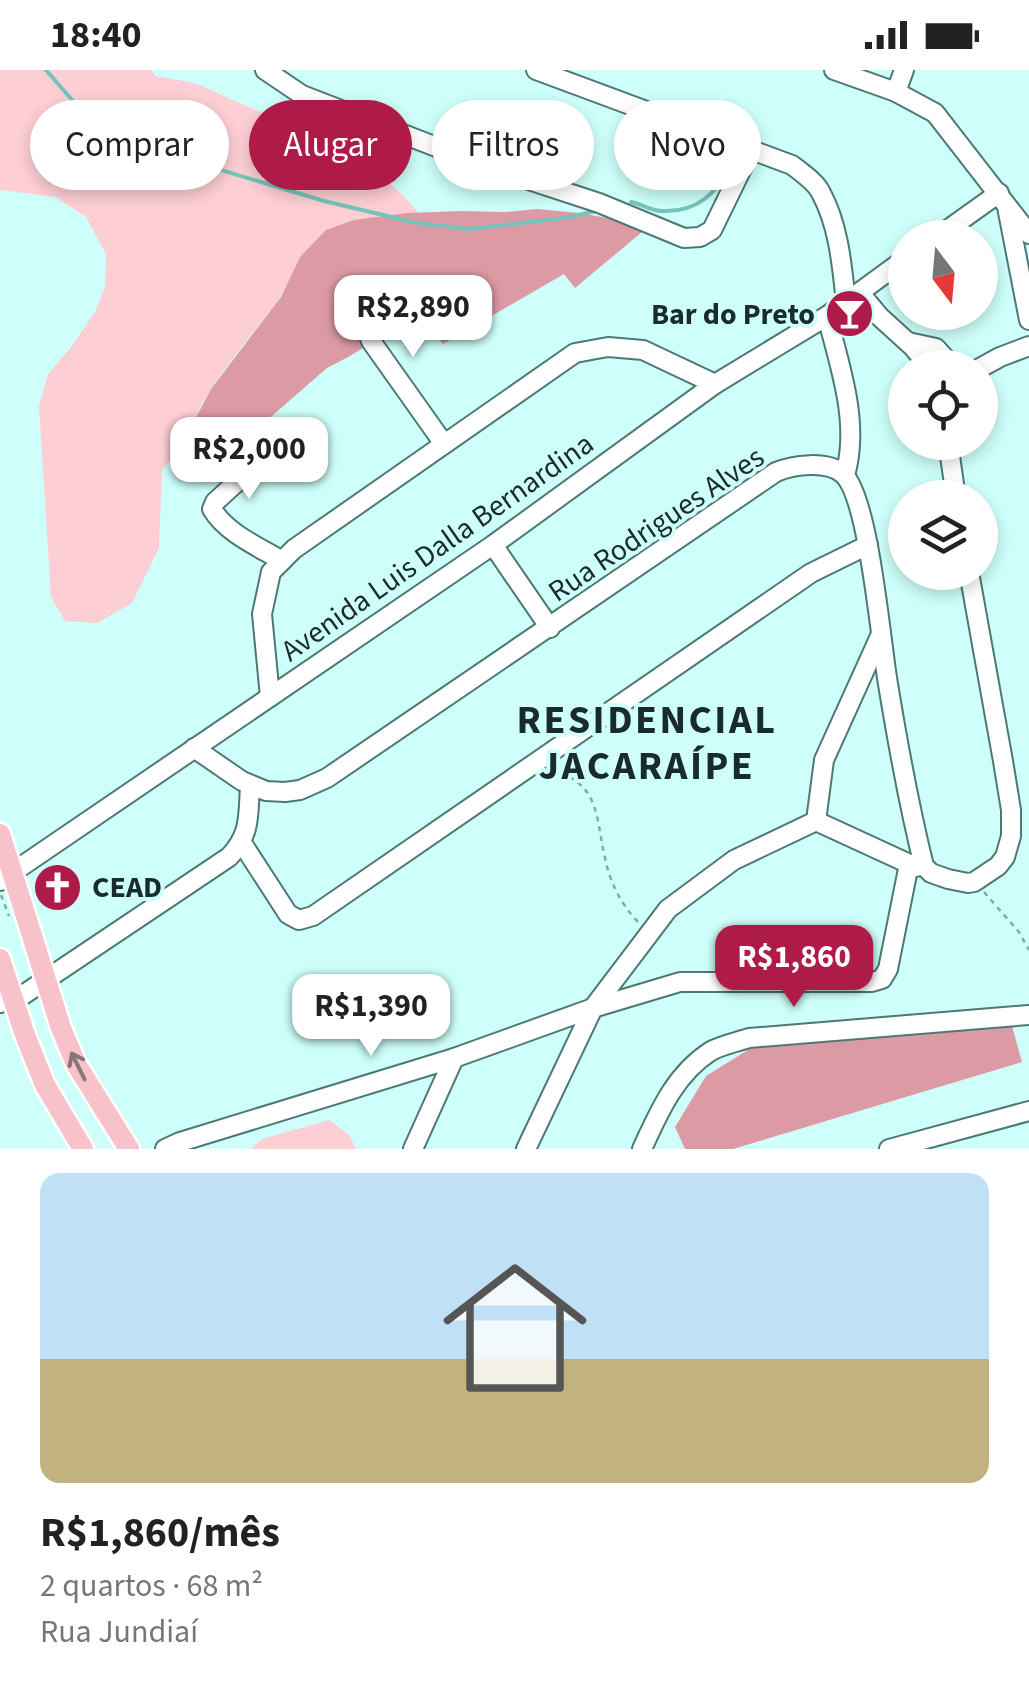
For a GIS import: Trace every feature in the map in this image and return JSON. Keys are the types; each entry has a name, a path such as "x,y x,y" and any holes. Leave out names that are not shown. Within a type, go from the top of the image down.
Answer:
{"main road":[{"path":"0,834 6,877 76,1064 129,1149"},
{"path":"6,998 29,968 36,949"},
{"path":"0,959 6,998 45,1085 84,1149"},
{"path":"0,1020 25,1035"}],"street":[{"path":"266,70 302,95 684,238 700,237 712,230 732,190"},
{"path":"536,70 617,100"},
{"path":"834,70 896,92 935,113 1029,234"},
{"path":"896,92 904,70"},
{"path":"761,154 792,165 820,190 853,298 915,350"},
{"path":"966,220 1002,198"},
{"path":"1002,198 1029,320"},
{"name":"Avenida Luis Dalla Bernardina","path":"6,877 492,545 715,384 827,316 888,272"},
{"path":"352,293 371,341 444,444"},
{"path":"827,316 849,401 850,460 845,475 858,503 868,546 900,756 924,866 931,874"},
{"path":"908,342 938,350"},
{"path":"998,358 1029,346"},
{"path":"270,697 262,614 271,572 294,548 575,353 608,347 643,350 715,384"},
{"path":"282,562 228,528 212,510 214,502 250,469 292,441"},
{"name":"Rua Rodrigues Alves","path":"194,748 250,786 266,791 300,790 327,778 776,472 809,466 845,475"},
{"path":"492,545 550,628"},
{"path":"242,843 288,914 299,920 313,916 811,573 868,546"},
{"path":"816,820 931,874 958,882 978,881 1005,856 1012,823 972,590"},
{"path":"816,820 824,760 880,634"},
{"path":"6,998 46,980 229,857 242,843 247,828 250,786"},
{"path":"526,1149 594,1008 668,909 734,860 816,820"},
{"path":"165,1149 680,982 882,979 888,969 909,864"},
{"path":"642,1149 663,1104 682,1076 712,1050 749,1038 1029,1015"},
{"path":"413,1149 454,1058"},
{"path":"888,1149 1029,1110"}],"path":[{"path":"535,764 567,774 585,788 600,819 614,888 627,910 650,934"},
{"path":"978,881 1029,950"}],"shaded area":[{"path":"0,70 151,70 155,76 195,83 249,107 249,190 397,190 419,213 407,213 300,257 278,300 202,404 193,434 162,470 159,548 132,603 97,623 65,621 51,597 39,407 48,374 95,312 105,287 106,254 86,217 56,197 0,190"},
{"path":"537,209 630,222 642,232 575,288 564,274 443,344 417,314 327,368 243,441 221,451 194,441 191,427 211,389 281,297 300,257 326,230 354,220 407,213"},
{"path":"1012,1026 1022,1062 733,1149 685,1149 675,1127 706,1076 751,1048"},
{"path":"329,1120 349,1135 356,1149 251,1149 262,1139"}],"waterway":[{"path":"46,70 72,100 113,131 145,147 324,201 417,223 469,229 596,211"},
{"path":"631,202 658,211 675,211 696,204 714,190"}],"place":[{"name":"Bar do Preto","path":"850,314"},
{"name":"CEAD","path":"57,887"}],"district":[{"name":"RESIDENCIAL JACARAÍPE","path":"647,742"}]}
